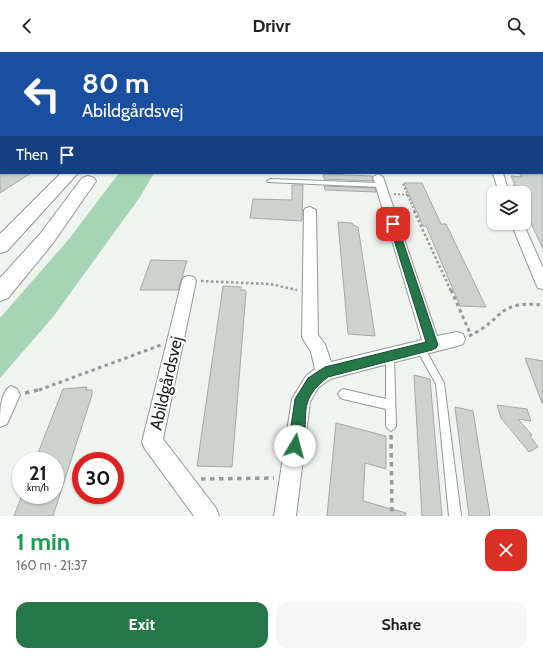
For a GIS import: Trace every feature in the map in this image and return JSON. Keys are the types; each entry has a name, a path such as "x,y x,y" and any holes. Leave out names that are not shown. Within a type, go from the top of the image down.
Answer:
{"highway":[{"path":"0,246 69,174"},
{"path":"0,276 60,214 91,177"},
{"path":"0,292 33,258 66,214 91,177"}],"street":[{"path":"498,174 502,186"},
{"path":"379,181 426,346"},
{"path":"310,210 310,337 318,349 325,372"},
{"path":"520,230 542,280"},
{"name":"Abildgårdsvej","path":"189,281 152,442 208,516"},
{"path":"285,516 301,399 312,382 325,372 464,337"},
{"path":"0,417 10,395"}],"lane":[{"path":"270,181 379,181"},
{"path":"426,346 440,383 456,516"},
{"path":"390,356 391,426"},
{"path":"343,394 390,406"}],"path":[{"path":"403,184 423,232 427,237 464,337 476,334 507,306 522,302 543,305"},
{"path":"189,281 270,284 309,292"},
{"path":"10,395 38,391 160,345 175,341"},
{"path":"391,426 392,516"},
{"path":"179,479 291,477"}],"green space":[{"path":"118,174 153,174 140,197 53,317 0,378 0,318 69,239"}],"building":[{"path":"0,174 29,174 0,193"},
{"path":"323,174 372,176 373,181 324,179"},
{"path":"520,174 543,174 543,249 531,223 531,186 514,186 515,185 511,176 522,177"},
{"path":"404,183 422,183 441,224 446,224 486,307 460,306 426,226 423,226"},
{"path":"292,185 303,185 302,221 250,218 253,199 292,200"},
{"path":"324,186 375,188 376,192 325,190"},
{"path":"338,222 352,223 358,227 375,336 348,334"},
{"path":"151,260 187,261 178,290 140,290"},
{"path":"223,286 241,287 241,290 245,290 246,292 232,467 197,466"},
{"path":"525,358 543,361 543,403 542,403"},
{"path":"414,375 430,379 442,516 422,516"},
{"path":"87,387 86,390 92,390 92,395 74,452 72,452 72,457 64,482 64,452 38,452 63,389"},
{"path":"497,405 527,409 531,421 518,419 532,435 530,436 538,447 529,452 501,418"},
{"path":"455,407 473,411 490,516 469,516"},
{"path":"336,423 386,436 386,469 365,463 363,501 406,513 405,516 327,516"},
{"path":"19,504 57,504 53,516 14,516"}],"route":[{"path":"295,446 301,399 312,382 325,372 432,345 393,224"}]}
